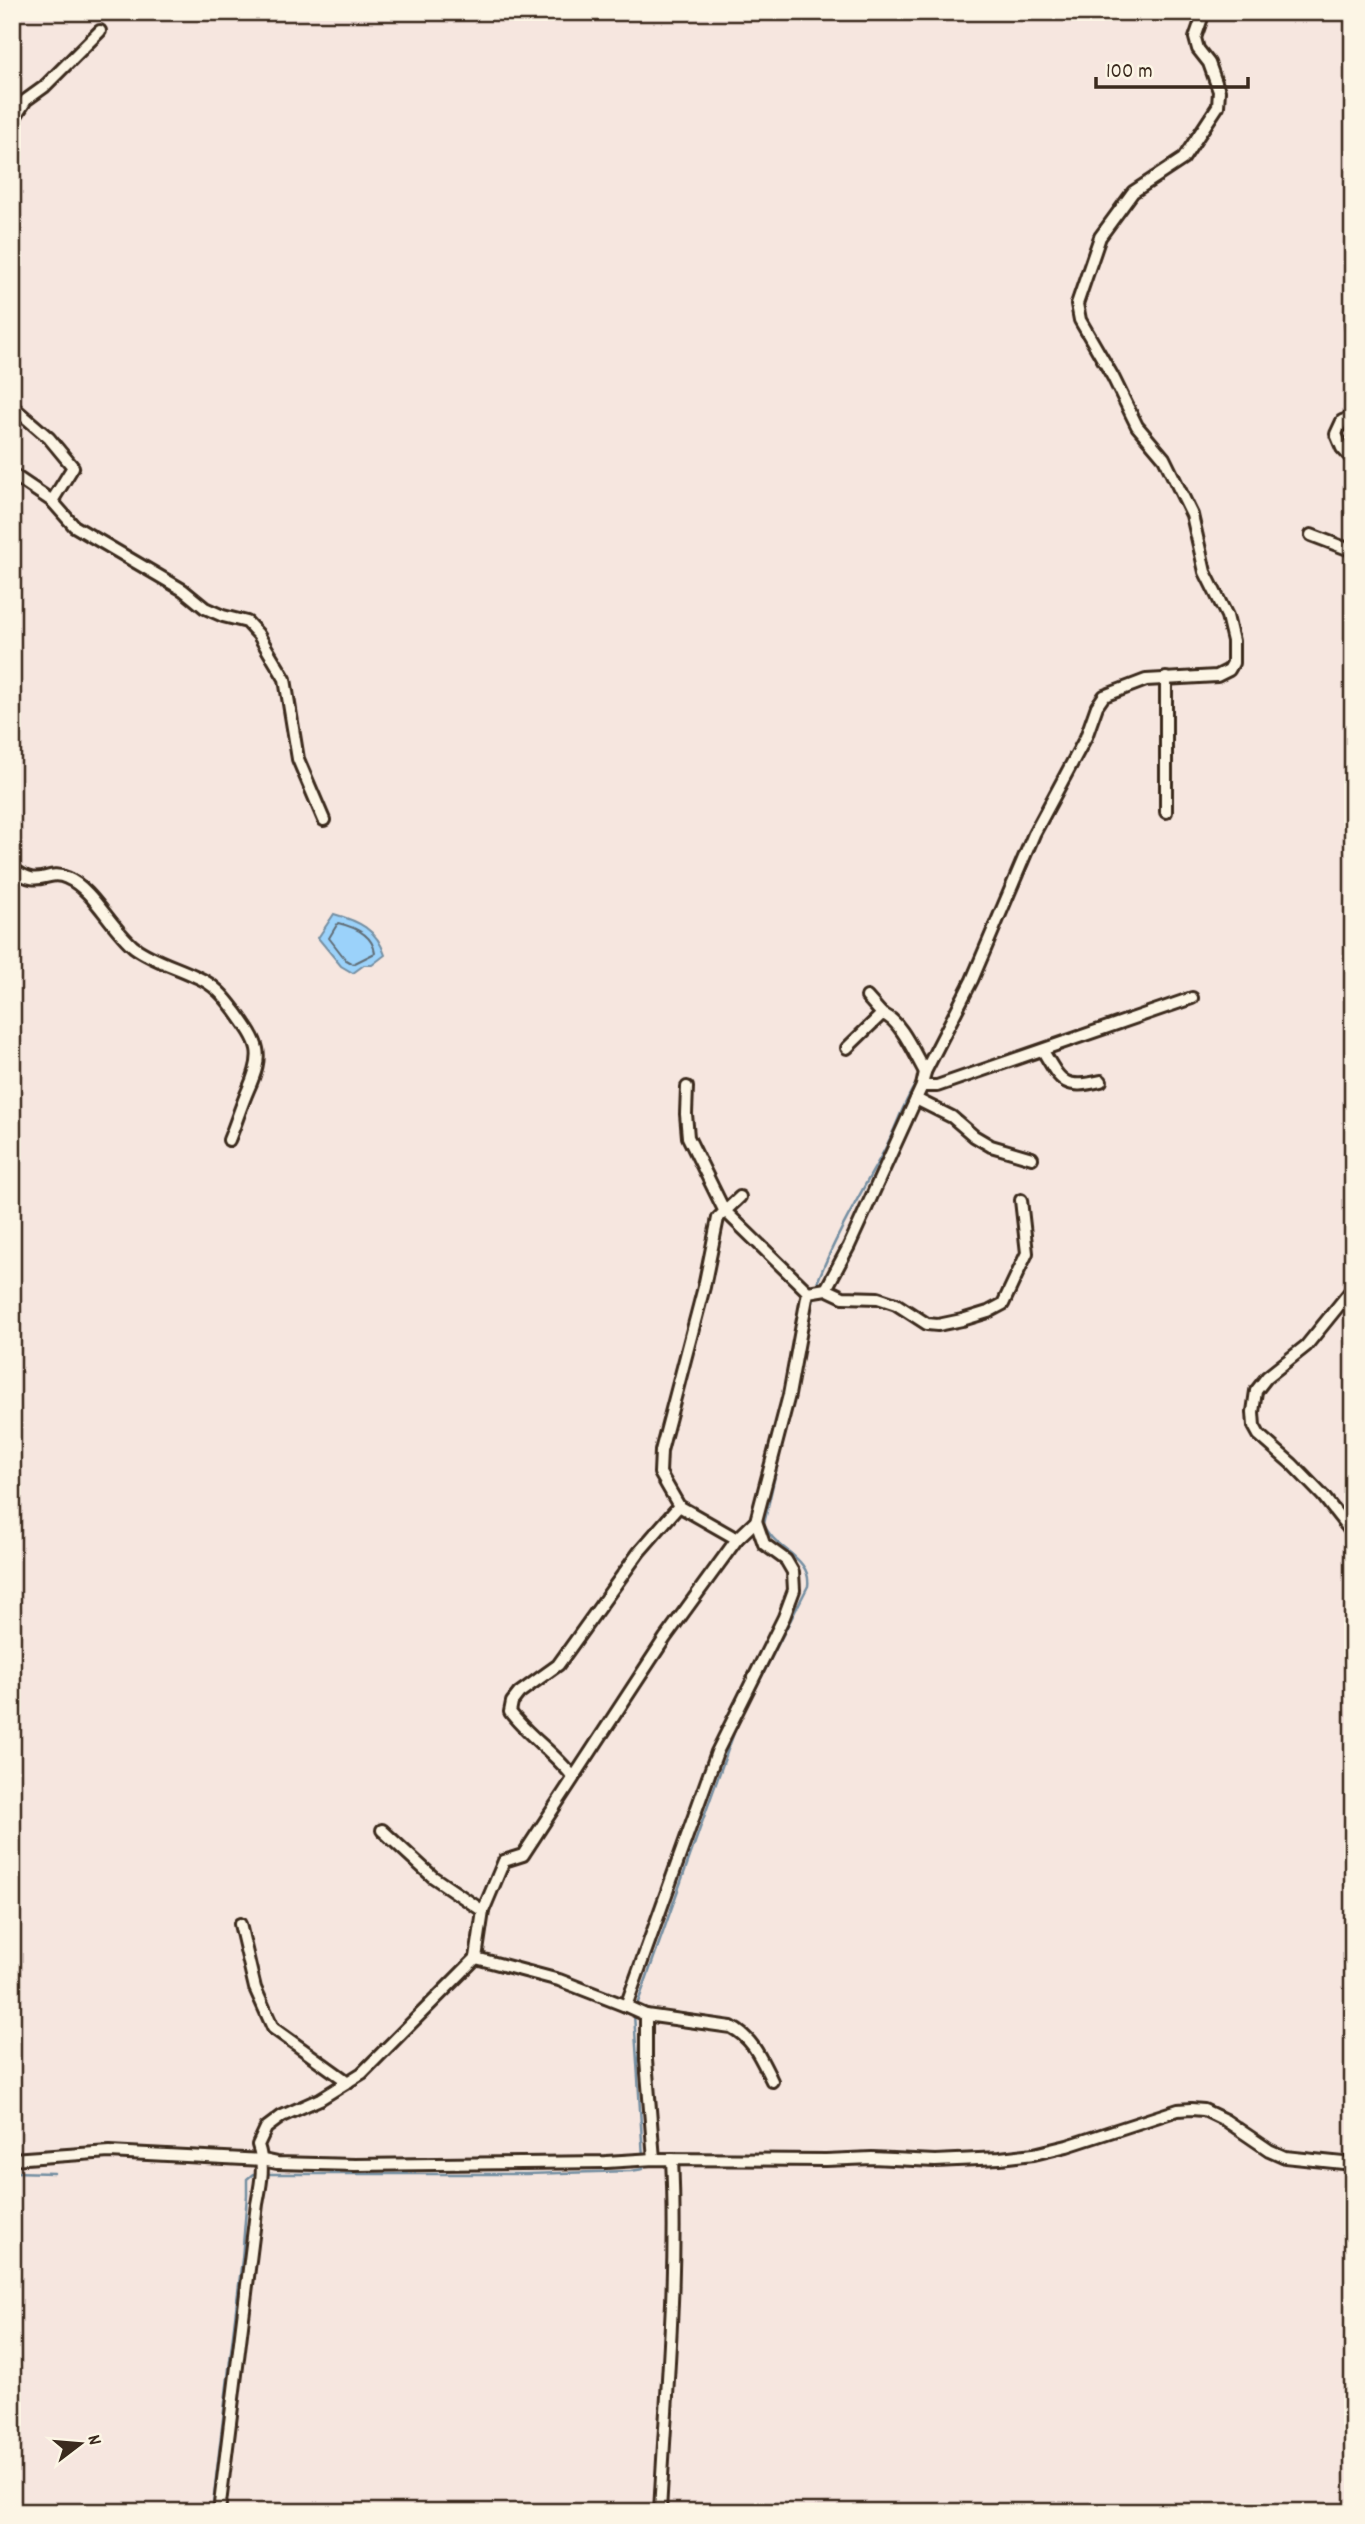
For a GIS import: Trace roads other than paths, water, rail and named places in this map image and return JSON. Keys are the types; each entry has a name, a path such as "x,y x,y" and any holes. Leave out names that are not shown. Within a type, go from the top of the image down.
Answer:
{"street":[{"path":"219,2512 262,2170 258,2145 266,2128 282,2116 320,2099 362,2073 476,1958 483,1911 504,1861 523,1855 665,1637 737,1539 755,1521 816,1291 849,1246 922,1086 925,1072 972,980 1034,834 1086,737 1097,706 1104,696 1146,680 1217,676 1229,670 1233,663 1233,641 1227,616 1206,572 1192,515 1164,458 1137,426 1080,320 1077,304 1100,237 1133,192 1183,159 1219,106 1219,91 1195,38 1205,12"},
{"path":"12,122 26,100 44,87 100,32"},
{"path":"1353,319 1353,337"},
{"path":"12,406 49,438 68,458 72,467 52,501"},
{"path":"1353,417 1342,421 1336,434 1353,460"},
{"path":"12,474 52,501 74,526 172,583 205,608 247,622 258,634 285,679 298,759 324,820"},
{"path":"1311,535 1353,551"},
{"path":"1166,678 1166,812"},
{"path":"12,868 26,878 36,880 57,876 70,879 88,893 108,921 136,948 169,966 195,975 227,997 254,1038 259,1063 229,1140"},
{"path":"867,997 882,1014 888,1015 894,1022 925,1072"},
{"path":"922,1086 937,1086 1192,998"},
{"path":"847,1048 882,1014"},
{"path":"1043,1051 1066,1083 1081,1086 1101,1081"},
{"path":"687,1087 688,1137 724,1210 816,1291 843,1297 878,1298 896,1304 927,1324 938,1325 962,1320 988,1311 1003,1304 1027,1253 1021,1200"},
{"path":"916,1099 952,1117 974,1136 991,1146 1032,1158"},
{"path":"737,1539 679,1506 660,1473 661,1451 704,1287 718,1218 740,1196"},
{"path":"1353,1288 1306,1346 1267,1377 1256,1391 1253,1412 1254,1426 1259,1435 1323,1496 1353,1534"},
{"path":"573,1777 517,1722 510,1712 512,1702 519,1693 558,1665 639,1552 679,1506"},
{"path":"647,2159 646,2060 636,2011 717,1752 784,1617 794,1590 793,1572 786,1560 764,1544 755,1521"},
{"path":"382,1830 433,1877 483,1911"},
{"path":"240,1924 255,1988 273,2028 348,2082"},
{"path":"476,1958 559,1980 636,2011 731,2027 741,2032 753,2044 772,2081"},
{"path":"12,2159 109,2152 262,2170 277,2163 368,2165 647,2159 872,2158 934,2161 1034,2154 1178,2110 1191,2109 1204,2110 1225,2120 1269,2150 1285,2157 1353,2164"},
{"path":"660,2512 673,2312 675,2219 672,2159"}],"water":[{"path":"334,914 366,927 377,939 385,955 372,965 364,965 353,973 341,966 318,938"}],"waterway":[{"path":"816,1286 839,1234 885,1149 915,1085"},
{"path":"795,1389 815,1293"},
{"path":"636,2008 736,1727 808,1586 808,1576 804,1568 775,1540 764,1524 787,1423"},
{"path":"634,2014 643,2157"},
{"path":"266,2174 526,2174 631,2171 643,2169 644,2164"},
{"path":"12,2172 54,2173"},
{"path":"212,2512 242,2259 247,2179 253,2174 259,2174"}]}
